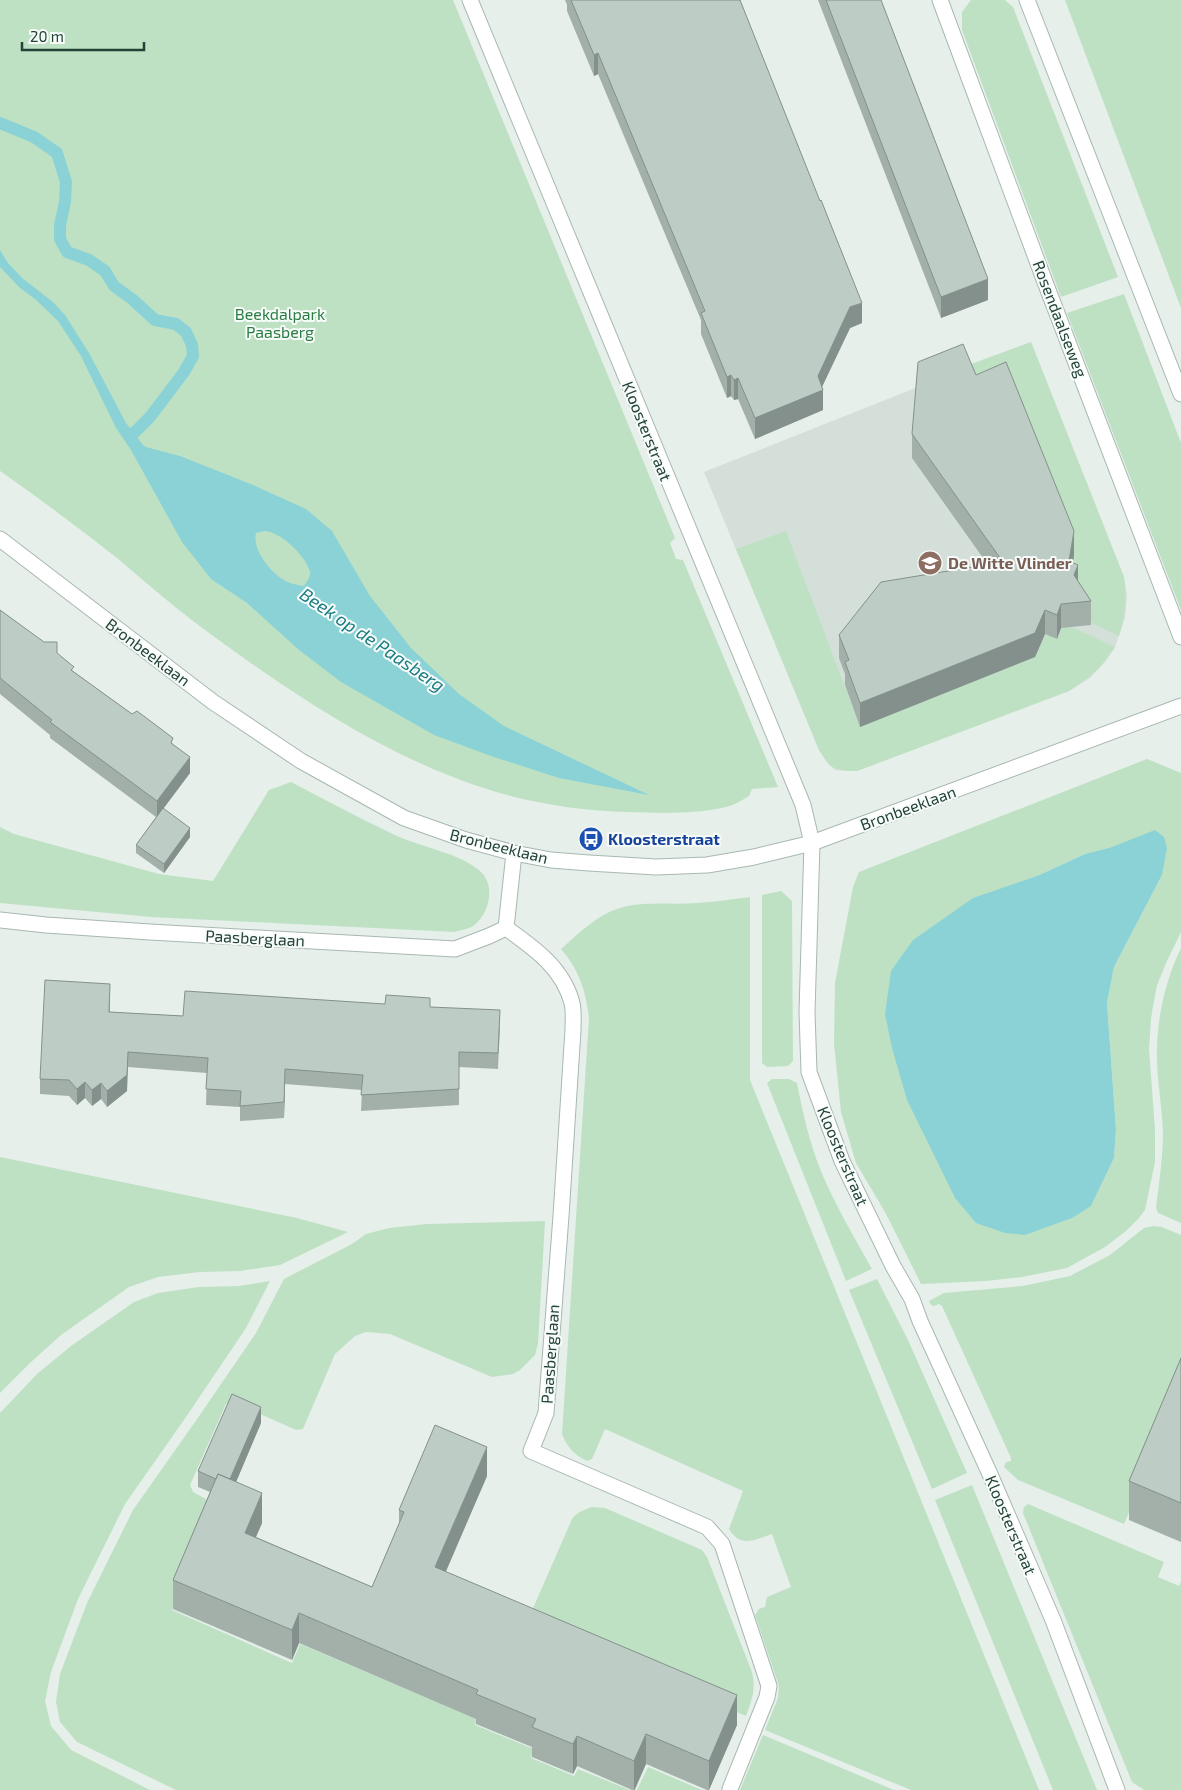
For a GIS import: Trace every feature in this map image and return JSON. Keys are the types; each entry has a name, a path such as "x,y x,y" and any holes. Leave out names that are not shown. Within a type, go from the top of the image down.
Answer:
{"street":[{"name":"Kloosterstraat","path":"470,0 803,805 812,843 807,1012 809,1072 842,1162 893,1266 912,1299 1052,1620 1116,1790"},
{"name":"Rosendaalseweg","path":"940,0 1181,637"},
{"path":"1027,0 1181,394"},
{"name":"Bronbeeklaan","path":"0,539 213,702 301,761 404,818 466,840 514,853 551,860 656,867 707,865 754,857 812,843 1181,706"},
{"path":"506,928 514,853"},
{"name":"Paasberglaan","path":"0,920 150,932 455,950 506,928 549,962 565,983 572,1004 573,1030 546,1413 531,1451 708,1527 722,1544 769,1686 767,1697 730,1789"}],"shaded area":[{"name":"De Witte Vlinder","path":"1031,342 1124,577 1127,596 1125,618 1115,647 1105,662 1090,678 1069,691 857,771 835,770 828,764 819,750 704,472"}],"green space":[{"name":"Beekdalpark Paasberg","path":"0,0 453,0 675,538 670,543 676,559 683,560 778,787 752,789 749,796 722,808 663,813 594,810 560,806 509,796 453,777 413,760 374,740 299,696 193,621 103,547 0,471"},
{"path":"971,0 1005,0 1013,7 1118,277 1061,297 962,30 962,12"},
{"path":"1065,0 1181,0 1181,308"},
{"path":"1124,294 1181,443 1181,610 1067,313"},
{"path":"1031,342 1124,577 1125,607 1119,636 1088,621 976,398 963,367"},
{"path":"786,531 860,727 1035,657 1045,634 1063,623 1115,647 1095,672 1069,691 857,771 834,768 819,750 736,549"},
{"path":"1147,759 1181,773 1181,932 1157,985 1151,1018 1149,1049 1155,1130 1155,1162 1145,1210 1126,1231 1105,1247 1067,1268 1022,1277 986,1281 921,1284 885,1212 856,1163 841,1112 834,1044 835,983 853,887 859,872","holes":["1112,847 1162,875 1114,967 1107,1003 1116,1130 1114,1158 1091,1206 1037,876 1085,854"]},
{"path":"291,782 397,836 464,860 473,866 486,878 489,892 487,908 479,921 469,928 455,932 151,917 0,903 0,827 14,834 159,874 213,881 269,790"},
{"path":"781,891 792,901 793,1061 788,1066 767,1067 762,1063 762,895"},
{"path":"750,897 750,1080 1039,1790 911,1790 765,1730 778,1698 779,1686 755,1615 759,1609 765,1607 767,1597 791,1587 772,1534 755,1540 744,1541 734,1535 729,1529 743,1491 605,1429 592,1459 587,1461 571,1450 562,1434 589,1018 581,981 573,965 561,949 596,920 620,908 648,904 697,903"},
{"path":"1181,948 1181,1223 1158,1213 1156,1208 1162,1161 1163,1132 1157,1069 1158,1035 1161,1009 1167,984"},
{"path":"772,1079 789,1079 797,1083 809,1136 822,1175 872,1269 846,1281 767,1083"},
{"path":"0,1157 297,1218 348,1232 280,1265 240,1271 200,1272 158,1277 129,1287 61,1335 0,1393"},
{"path":"545,1221 538,1344 535,1355 520,1370 513,1374 492,1377 390,1334 366,1332 355,1336 335,1354 303,1429 296,1430 233,1402 226,1404 190,1485 193,1492 215,1504 172,1610 292,1663 300,1644 477,1719 475,1725 534,1749 531,1758 574,1776 578,1769 630,1790 176,1790 77,1742 60,1722 56,1702 60,1674 87,1603 133,1510 256,1333 284,1279 352,1244 366,1234 389,1228 427,1224"},
{"path":"1162,1227 1181,1235 1181,1388 1124,1524 1018,1480 1004,1467 1006,1462 1011,1461 1011,1458 942,1306 939,1304 931,1305 929,1301 944,1293 1023,1286 1070,1276 1110,1255 1144,1228"},
{"path":"877,1279 908,1340 967,1473 932,1489 849,1290"},
{"path":"270,1281 246,1328 125,1504 78,1599 51,1672 45,1701 51,1726 71,1750 150,1790 0,1790 0,1413 37,1374 71,1346 134,1302 158,1293 199,1287 239,1286"},
{"path":"972,1485 1097,1790 1053,1790 935,1500"},
{"path":"1028,1504 1164,1562 1158,1577 1179,1586 1181,1582 1181,1790 1144,1790 1132,1782 1023,1513 1024,1507"},
{"path":"592,1507 605,1508 702,1550 707,1557 752,1672 752,1700 746,1716 524,1629 572,1519 583,1510"},
{"path":"763,1735 894,1790 740,1790"},
{"path":"648,1767 702,1790 637,1790"}],"water":[{"path":"0,250 8,263 22,278 53,302 65,315 89,353 126,423 143,445 180,456 253,485 306,509 332,531 370,596 411,648 459,694 504,726 649,795 559,778 434,735 341,682 299,650 247,603 211,579 182,542 131,450 116,428 81,356 58,321 35,299 20,288 0,267","holes":["270,532 292,546 308,566 310,574 304,586 292,584 282,579 263,559 255,539 256,533"]},
{"path":"1155,830 1164,837 1167,848 1162,875 1114,967 1107,1003 1116,1130 1114,1158 1091,1206 1072,1218 1025,1235 1005,1233 976,1223 955,1198 907,1100 892,1048 885,1014 891,971 913,940 973,898 1037,876 1085,854 1112,847"}],"building":[{"path":"571,0 740,0 862,303 850,307 818,376 823,390 755,418 738,378 734,380 731,375 727,377 701,313 705,311 598,53 594,55"},
{"path":"826,0 881,0 988,279 941,297"},
{"path":"963,344 976,375 1006,362 1074,531 1069,561 1078,565 1074,575 1091,601 1061,604 1057,615 1045,610 1035,633 860,703 845,662 849,660 839,635 881,582 1003,562 912,434 918,362"},
{"path":"0,610 44,642 57,642 57,653 74,667 71,670 132,714 137,711 173,738 171,743 190,757 157,801 50,722 52,720 0,678"},
{"path":"163,808 190,828 164,864 136,845"},
{"path":"45,980 110,984 109,1012 183,1016 185,991 385,1004 386,995 430,998 430,1007 500,1010 498,1053 459,1052 459,1089 361,1095 363,1075 285,1069 284,1102 240,1106 241,1091 206,1089 208,1058 128,1052 127,1075 107,1091 101,1083 92,1090 85,1082 77,1089 69,1080 40,1079"},
{"path":"1181,1358 1181,1503 1129,1481"},
{"path":"232,1394 261,1407 230,1479 218,1474 216,1479 198,1471"},
{"path":"435,1425 487,1447 435,1567 737,1695 709,1761 646,1734 634,1761 577,1736 573,1744 532,1727 536,1719 476,1694 478,1690 299,1613 292,1630 173,1580 218,1474 262,1493 245,1533 372,1587 404,1512 399,1510"}],"waterway":[{"name":"Beek op de Paasberg","path":"0,123 34,137 57,153 66,182 60,239 67,252 89,260 105,271 114,286 155,320 176,324 186,332 192,345 193,356 184,372 150,417 130,437"}],"place":[{"name":"De Witte Vlinder","path":"930,563"},
{"name":"Kloosterstraat","path":"591,839"}]}
